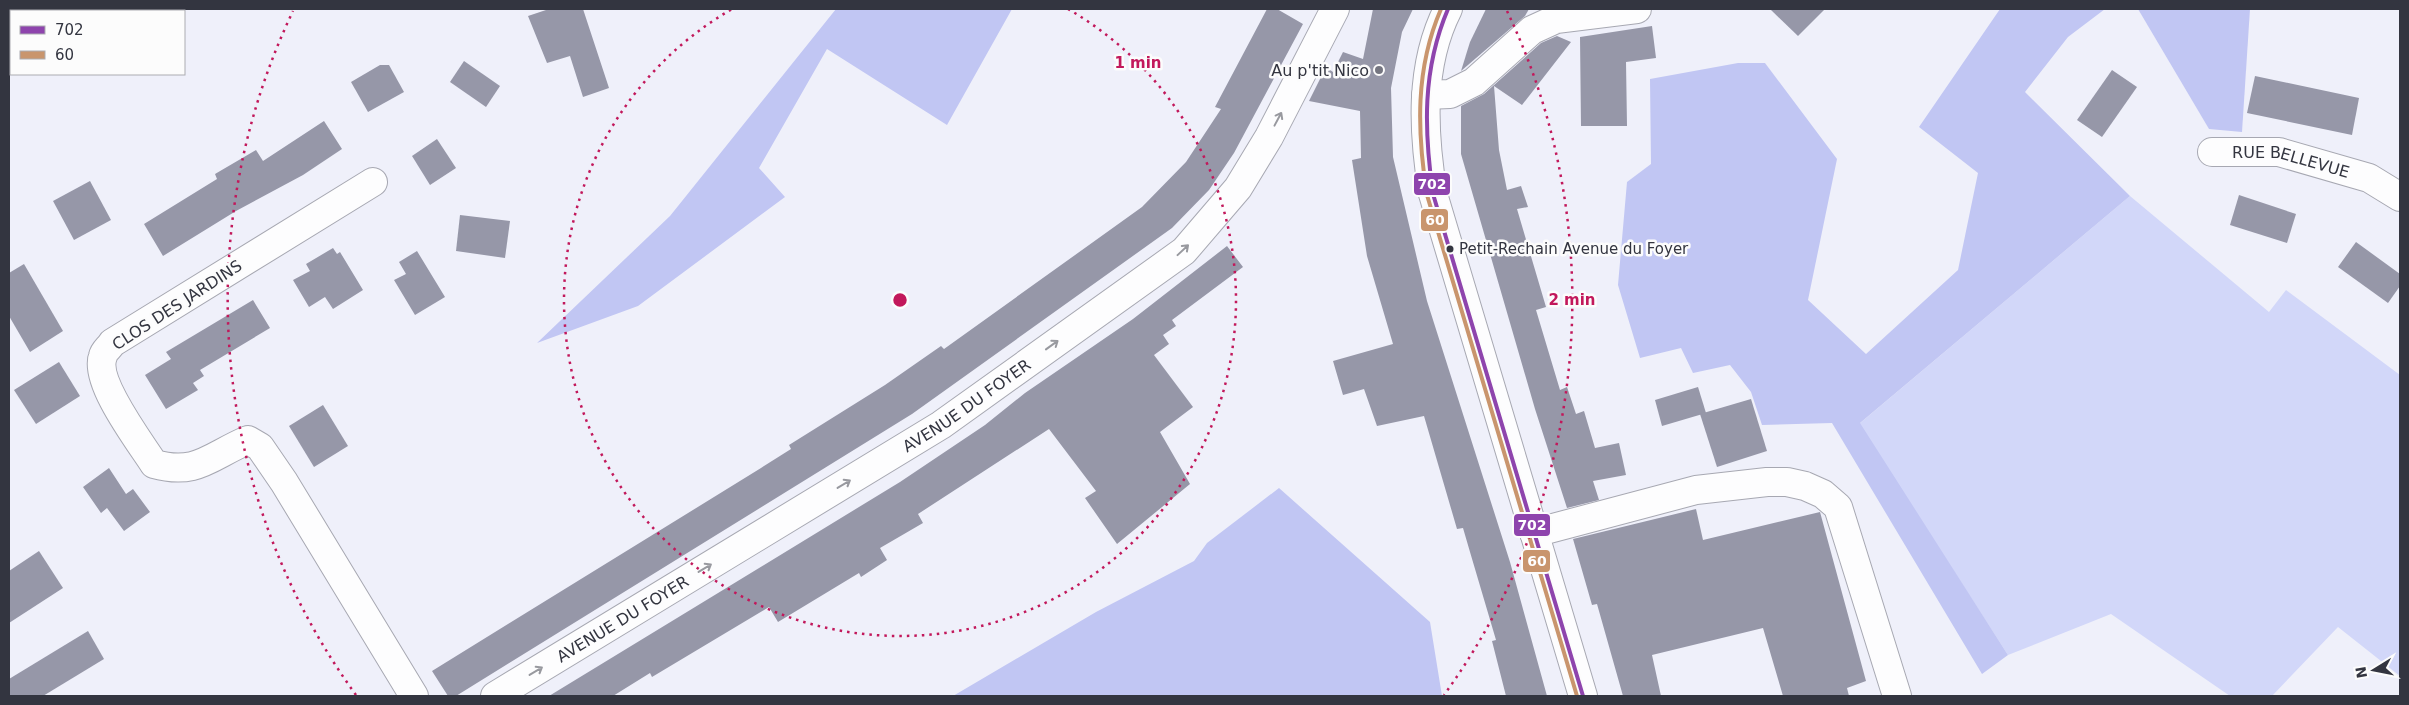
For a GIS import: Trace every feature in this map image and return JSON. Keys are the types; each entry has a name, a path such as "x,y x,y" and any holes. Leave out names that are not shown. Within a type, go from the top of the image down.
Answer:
{"street":[{"name":"AVENUE DU FOYER","path":"495,696 941,425 1184,251 1238,188 1268,136 1335,9"},
{"path":"1448,9 1434,48 1426,96 1424,128 1433,194 1583,696"},
{"path":"1426,96 1450,94 1474,82 1532,30 1556,19 1637,9"},
{"name":"RUE BELLEVUE","path":"2212,152 2279,152 2369,178 2400,197"},
{"name":"CLOS DES JARDINS","path":"373,182 112,343 103,356 102,370 108,391 154,464 174,469 194,467 248,440 260,447 284,482 414,696"},
{"path":"1534,533 1696,490 1767,482 1787,482 1805,486 1823,494 1838,507 1897,696"}],"shaded area":[{"path":"836,9 1012,9 947,125 827,49 759,168 785,197 638,306 537,343 670,216"},
{"path":"2000,9 2105,9 2068,37 2025,92 2130,196 1860,423 2008,655 1982,674 1832,423 1762,425 1751,392 1730,365 1693,373 1681,348 1640,358 1618,285 1627,182 1651,164 1650,79 1738,63 1765,63 1837,159 1808,300 1866,354 1958,270 1978,173 1919,127"},
{"path":"2138,9 2250,9 2242,132 2209,129"},
{"path":"2130,196 2269,312 2286,290 2400,375 2400,676 2338,627 2272,696 2230,696 2111,614 2008,655 1859,424"},
{"path":"1279,488 1430,622 1442,696 953,696 1096,612 1194,561 1207,543"}],"building":[{"path":"549,9 583,9 609,88 583,97 570,56 547,63 528,16"},
{"path":"1267,9 1277,9 1303,24 1234,153 1209,190 1172,228 912,414 456,696 448,696 432,671 791,449 789,445 885,385 941,346 944,349 1142,207 1186,162 1221,109 1215,107"},
{"path":"1373,9 1413,9 1402,32 1391,88 1393,157 1427,301 1510,562 1547,696 1506,696 1492,641 1496,640 1463,528 1457,529 1424,416 1377,426 1364,389 1343,395 1333,361 1393,344 1367,256 1352,160 1361,158 1360,111 1309,101 1326,67 1333,72 1343,52 1363,59"},
{"path":"1486,9 1529,9 1525,16 1461,71 1470,42"},
{"path":"1770,9 1825,9 1798,36"},
{"path":"1652,26 1656,58 1626,62 1627,126 1581,126 1580,37"},
{"path":"1557,36 1571,42 1522,105 1494,86 1499,150 1507,190 1521,186 1528,207 1517,209 1546,307 1536,310 1560,390 1567,387 1576,414 1584,411 1595,448 1619,443 1626,475 1593,481 1599,500 1567,508 1535,409 1461,154 1461,106 1484,94 1541,43"},
{"path":"464,61 500,86 486,107 450,82"},
{"path":"380,65 389,65 404,92 368,112 351,82"},
{"path":"2112,70 2137,87 2102,137 2077,120"},
{"path":"2255,76 2359,98 2352,135 2247,113"},
{"path":"324,121 342,149 303,175 236,211 163,256 144,224 217,179 215,174 256,150 263,161"},
{"path":"437,139 456,168 430,185 412,156"},
{"path":"90,181 111,220 74,240 53,201"},
{"path":"2239,195 2296,214 2287,243 2230,225"},
{"path":"460,215 510,221 505,258 456,251"},
{"path":"2356,242 2400,274 2400,286 2388,303 2338,267"},
{"path":"1227,246 1243,267 1172,320 1176,326 1163,335 1169,344 1154,355 1193,407 1160,432 1190,484 1117,544 1085,498 1096,491 1049,429 918,514 923,523 880,548 887,560 861,577 859,573 778,622 769,607 652,677 650,673 613,696 549,696 900,482 985,425 1025,393 1133,319"},
{"path":"333,248 337,254 340,252 363,290 333,309 325,297 309,307 293,280 310,271 306,264"},
{"path":"417,251 445,297 415,315 394,280 406,274 399,262"},
{"path":"24,264 63,331 30,352 9,316 9,273"},
{"path":"253,300 270,328 200,370 204,376 193,383 198,390 166,409 145,375 171,359 166,352"},
{"path":"59,362 80,396 36,424 14,390"},
{"path":"1698,387 1706,413 1662,426 1655,400"},
{"path":"1751,399 1767,451 1717,467 1700,414"},
{"path":"323,405 348,446 314,467 289,426"},
{"path":"109,468 126,494 133,489 150,512 124,531 107,508 101,513 83,487"},
{"path":"1696,509 1703,540 1820,512 1866,681 1847,688 1849,696 1783,696 1763,628 1652,655 1661,696 1623,696 1597,604 1592,605 1573,539"},
{"path":"39,551 63,588 9,623 9,571"},
{"path":"88,631 104,659 43,696 9,696 9,679"}],"transit line":[{"name":"60","path":"1441,9 1426,54 1420,100 1421,147 1427,195 1577,696"},
{"name":"702","path":"1448,9 1433,55 1427,100 1428,147 1433,194 1583,696"}],"place":[{"name":"Au p'tit Nico","path":"1379,70"},
{"name":"Petit-Rechain Avenue du Foyer","path":"1450,249"}]}
